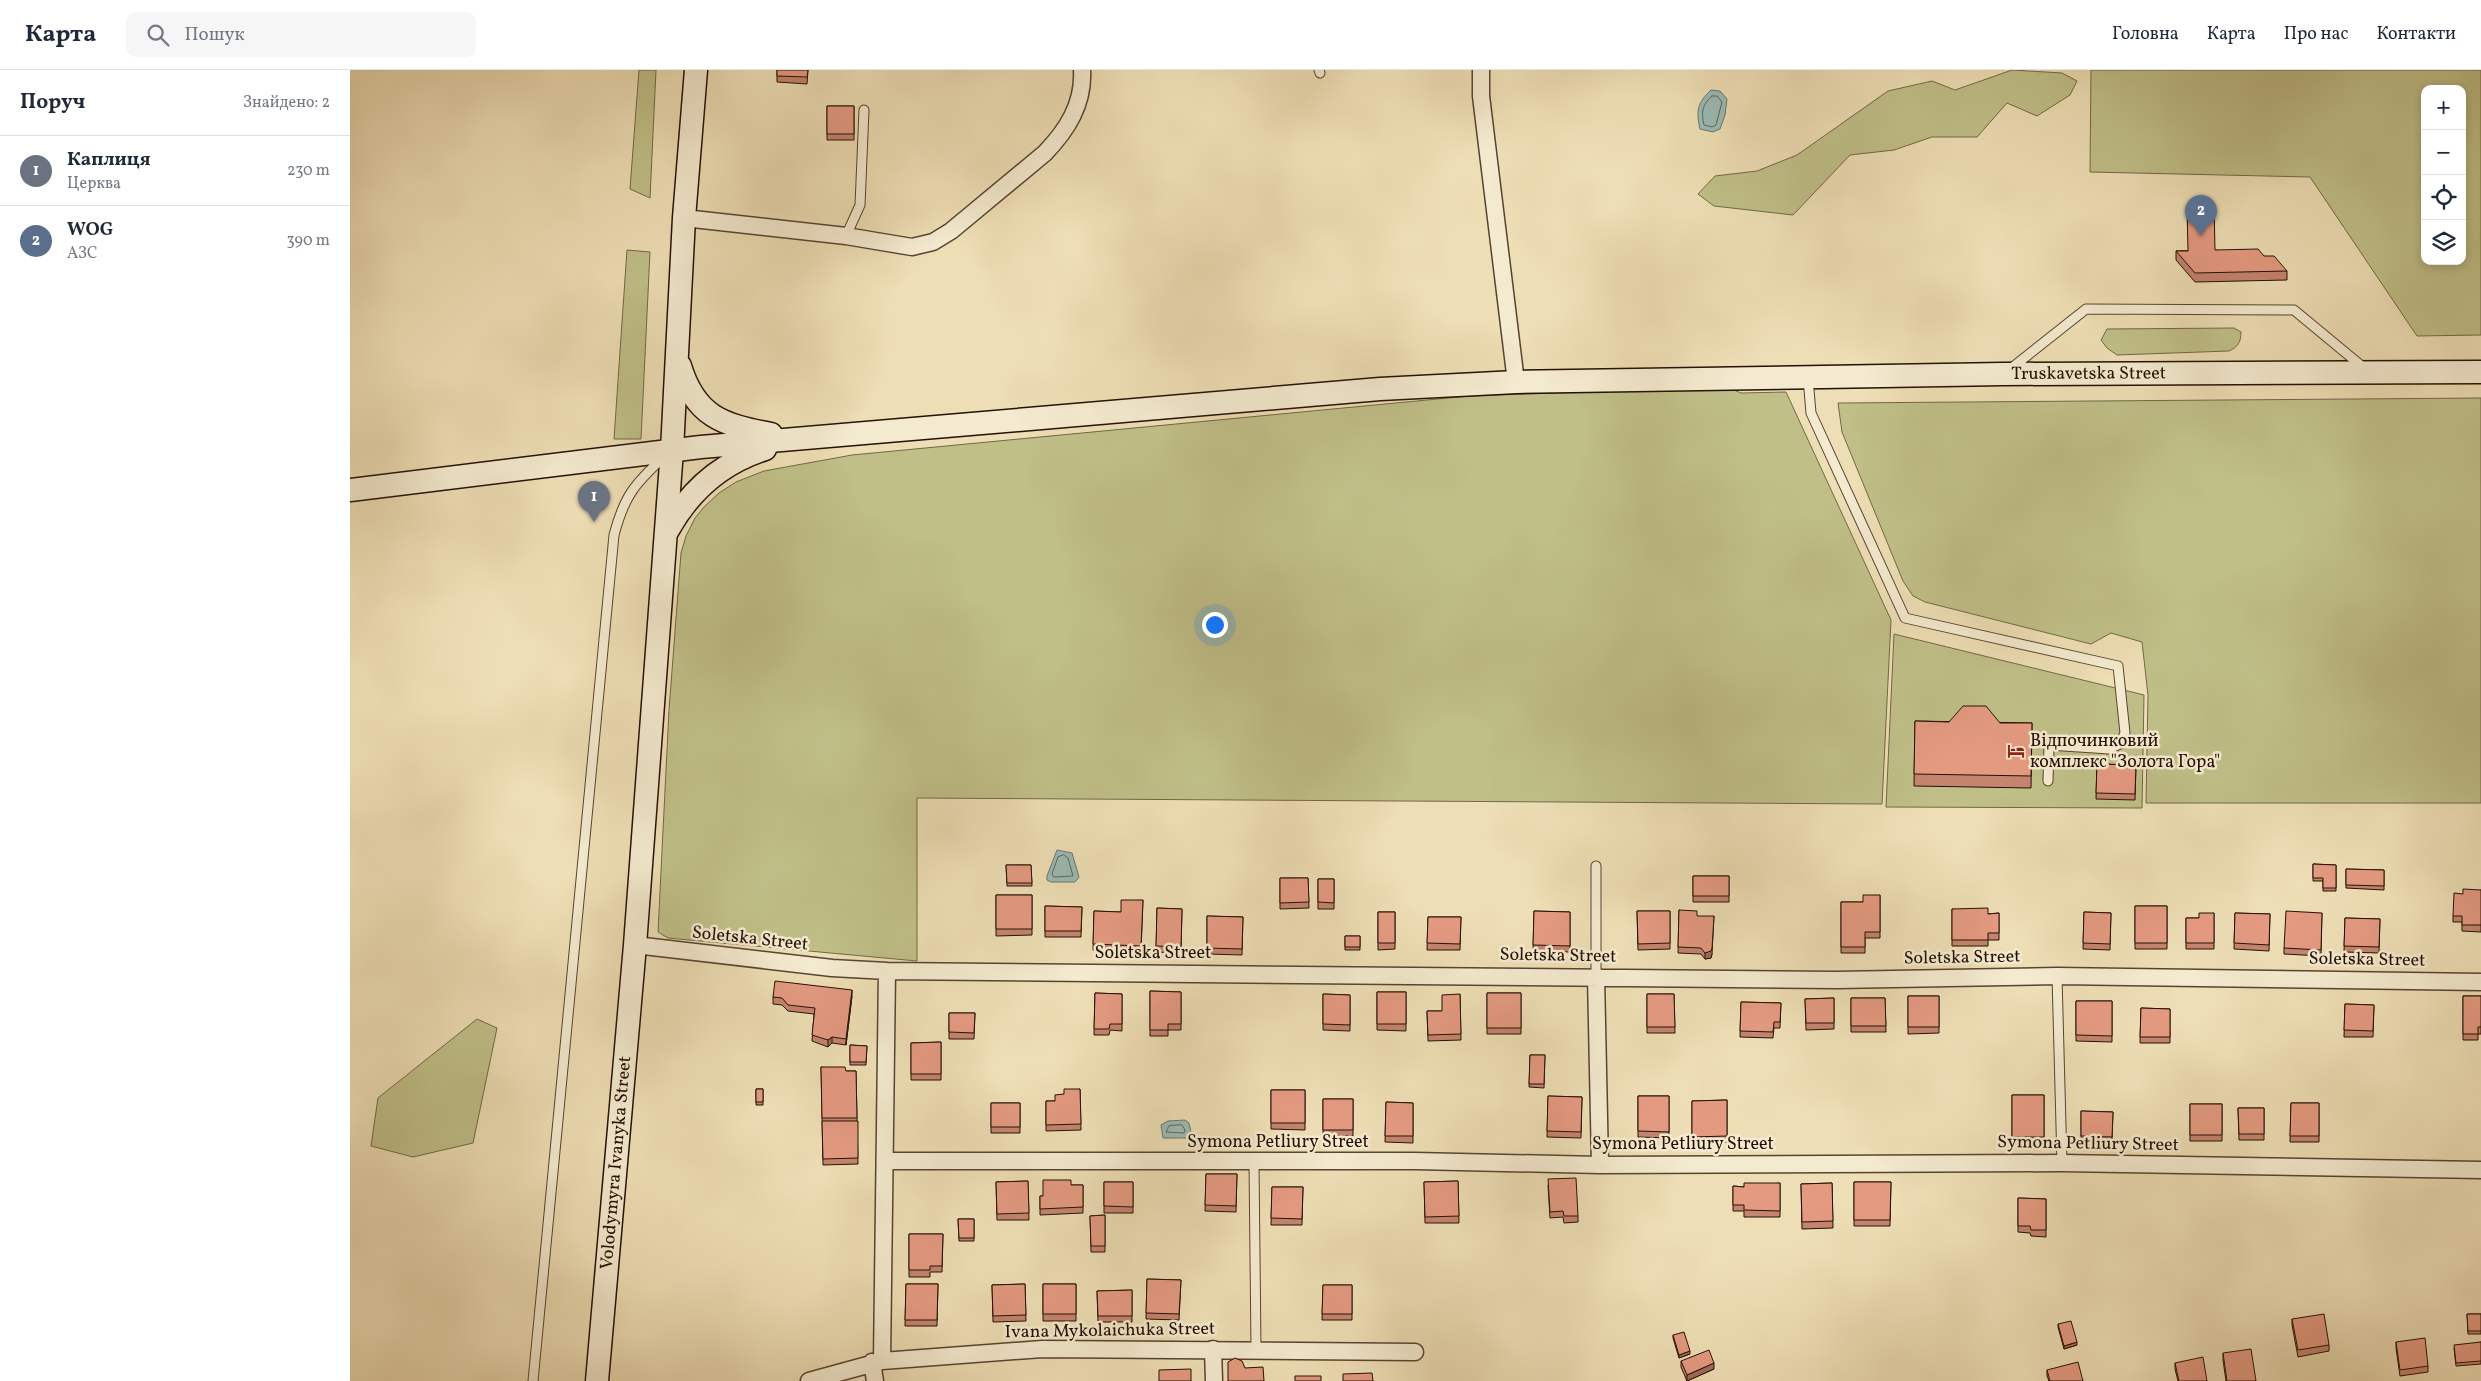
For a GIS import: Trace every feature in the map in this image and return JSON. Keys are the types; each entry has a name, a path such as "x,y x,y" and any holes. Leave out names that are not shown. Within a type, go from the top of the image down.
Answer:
{"main road":[{"name":"Volodymyra Ivanyka Street","path":"597,1381 635,945 672,450 684,218 689,175 696,70"},
{"path":"676,354 691,395 708,412 749,430 797,439"},
{"name":"Truskavetska Street","path":"797,439 1370,390 1516,382 2003,374 2481,372"},
{"path":"350,490 672,450 797,439"},
{"path":"665,534 685,502 695,490 716,472 746,455 797,439"}],"street":[{"path":"684,218 846,236 912,247 933,242 951,231 1045,153 1069,124 1076,110 1082,70"},
{"path":"1481,70 1480,96 1516,382"},
{"name":"Soletska Street","path":"635,945 832,968 887,970 1837,980 2057,976 2481,982"},
{"path":"876,1381 885,1161 887,970"},
{"path":"1596,976 1600,1165"},
{"name":"Symona Petliury Street","path":"885,1161 1415,1161 1600,1165 2062,1163 2481,1170"},
{"name":"Ivana Mykolaichuka Street","path":"809,1381 877,1362 1042,1349 1256,1349 1415,1352"},
{"path":"1214,1349 1214,1381"}],"lane":[{"path":"846,236 860,205 864,110"},
{"path":"2003,374 2086,310 2294,310 2370,373"},
{"path":"1808,378 1811,412 1905,618 2118,666 2125,733 2120,744 2109,749 2049,745 2048,781"},
{"path":"533,1381 614,535 621,509 638,480 672,450"},
{"path":"1596,866 1596,976"},
{"path":"2057,976 2062,1163"},
{"path":"1254,1162 1256,1349"}],"shaded area":[{"path":"639,70 656,70 650,198 630,189"},
{"path":"2012,70 2062,73 2077,81 2070,95 2037,116 2007,103 1977,137 1932,137 1894,150 1850,155 1793,215 1714,206 1698,194 1715,176 1757,171 1797,155 1888,91 1932,81 1955,90"},
{"path":"2091,70 2481,70 2481,335 2417,336 2310,177 2090,172"},
{"path":"627,250 650,252 641,439 614,439"},
{"path":"2234,328 2241,332 2240,339 2237,346 2229,351 2117,355 2107,348 2101,340 2107,329"},
{"path":"1727,387 1741,393 1786,392 1891,620 1882,804 917,798 917,961 668,938 658,932 669,710 681,553 686,536 695,518 719,493 736,482 764,471 852,455 1469,396"},
{"path":"2481,398 2481,803 2146,803 2148,695 2142,642 2111,633 2091,644 1925,602 1913,596 1903,581 1842,432 1838,403"},
{"name":"Відпочинковий комплекс \"Золота Гора\"","path":"1894,634 2144,695 2142,808 1886,807"},
{"path":"477,1019 497,1028 473,1143 413,1157 371,1146 378,1098"}],"water":[{"path":"1711,90 1720,91 1727,99 1725,115 1720,129 1713,132 1700,129 1698,117 1700,103"},
{"path":"1057,850 1072,853 1079,877 1075,882 1051,882 1047,880"},
{"path":"1185,1120 1189,1123 1192,1136 1189,1138 1163,1138 1161,1125 1168,1121"}],"building":[{"path":"777,70 808,70 807,77 777,76"},
{"path":"827,106 854,106 854,134 827,134"},
{"path":"2187,205 2214,205 2215,250 2258,249 2264,256 2274,256 2287,271 2195,273 2176,251 2188,251"},
{"path":"1963,706 1986,706 2000,723 2032,723 2031,776 1914,774 1915,721 1949,722"},
{"path":"2097,764 2136,765 2135,794 2096,793"},
{"path":"2313,864 2336,865 2336,888 2323,888 2323,878 2313,878"},
{"path":"1006,865 1031,865 1032,883 1007,883"},
{"path":"2346,869 2384,870 2384,886 2346,885"},
{"path":"1693,876 1729,876 1729,896 1693,896"},
{"path":"1280,878 1308,878 1309,902 1280,903"},
{"path":"1318,879 1334,879 1334,903 1318,902"},
{"path":"2463,889 2481,890 2481,925 2462,925 2462,916 2453,916 2454,893 2463,894"},
{"path":"996,895 1032,895 1032,929 996,929"},
{"path":"1863,895 1880,895 1880,932 1865,932 1865,947 1841,947 1841,902 1863,902"},
{"path":"1121,900 1143,900 1141,946 1093,944 1094,911 1121,912"},
{"path":"1045,906 1082,907 1081,931 1045,931"},
{"path":"2135,906 2167,906 2167,943 2135,943"},
{"path":"1157,908 1182,909 1181,947 1156,946"},
{"path":"1988,908 1988,914 1999,913 1999,933 1988,933 1988,940 1952,940 1952,909"},
{"path":"1679,910 1697,911 1697,916 1714,916 1711,951 1705,953 1701,948 1678,947"},
{"path":"1534,911 1570,912 1570,946 1533,945"},
{"path":"1637,911 1670,911 1670,943 1638,944"},
{"path":"2286,911 2322,913 2321,950 2284,948"},
{"path":"1378,912 1395,912 1395,943 1378,943"},
{"path":"2084,912 2111,913 2110,944 2083,943"},
{"path":"2199,913 2214,913 2214,943 2186,943 2186,918 2199,918"},
{"path":"2235,913 2270,914 2269,945 2234,943"},
{"path":"1207,916 1243,917 1242,949 1207,948"},
{"path":"1428,917 1461,917 1460,944 1427,943"},
{"path":"2345,918 2380,919 2379,947 2344,946"},
{"path":"1345,936 1360,936 1360,947 1345,947"},
{"path":"775,981 852,990 846,1039 832,1037 828,1040 812,1035 815,1008 788,1005 782,998 773,997"},
{"path":"1150,991 1181,992 1181,1024 1168,1024 1168,1030 1150,1030"},
{"path":"1377,992 1406,992 1406,1024 1377,1024"},
{"path":"1095,993 1122,994 1122,1024 1110,1024 1109,1029 1094,1029"},
{"path":"1487,993 1521,993 1521,1028 1487,1028"},
{"path":"1323,994 1350,995 1350,1025 1323,1024"},
{"path":"1460,994 1461,1034 1428,1035 1427,1011 1442,1011 1442,995"},
{"path":"1647,994 1674,994 1675,1027 1647,1027"},
{"path":"1908,996 1939,996 1939,1027 1908,1027"},
{"path":"2463,996 2481,996 2481,1027 2478,1027 2478,1034 2463,1034"},
{"path":"1834,998 1834,1023 1806,1023 1805,999"},
{"path":"1851,998 1885,998 1886,1026 1851,1026"},
{"path":"2076,1001 2112,1001 2112,1036 2076,1035"},
{"path":"1741,1002 1781,1003 1780,1022 1774,1022 1773,1032 1740,1031"},
{"path":"2345,1004 2374,1005 2373,1031 2344,1030"},
{"path":"2141,1008 2170,1009 2170,1037 2140,1037"},
{"path":"949,1013 975,1013 974,1033 949,1032"},
{"path":"941,1042 941,1074 911,1074 911,1043"},
{"path":"850,1045 867,1046 866,1062 850,1062"},
{"path":"1530,1055 1545,1055 1544,1084 1529,1084"},
{"path":"821,1067 845,1067 846,1071 856,1071 857,1118 822,1118"},
{"path":"756,1089 763,1089 763,1102 756,1102"},
{"path":"1064,1089 1080,1089 1081,1124 1046,1125 1046,1101 1055,1101 1055,1095 1064,1094"},
{"path":"1271,1090 1305,1090 1305,1123 1271,1123"},
{"path":"2012,1095 2044,1095 2044,1137 2012,1137"},
{"path":"1548,1096 1582,1097 1581,1132 1547,1131"},
{"path":"1638,1096 1669,1096 1669,1132 1638,1131"},
{"path":"1323,1099 1353,1099 1353,1130 1323,1130"},
{"path":"1727,1100 1727,1136 1692,1137 1692,1101"},
{"path":"1386,1102 1413,1103 1413,1136 1385,1136"},
{"path":"991,1103 1020,1103 1020,1127 991,1127"},
{"path":"2291,1103 2319,1103 2319,1136 2290,1136"},
{"path":"2190,1104 2222,1104 2222,1135 2190,1135"},
{"path":"2238,1108 2264,1108 2264,1134 2239,1134"},
{"path":"2081,1111 2113,1112 2112,1137 2081,1136"},
{"path":"822,1121 858,1121 858,1158 823,1159"},
{"path":"1206,1174 1237,1174 1236,1206 1205,1205"},
{"path":"1576,1178 1578,1216 1564,1216 1563,1211 1550,1212 1548,1179"},
{"path":"1043,1180 1071,1180 1071,1185 1083,1185 1083,1207 1040,1209 1040,1196 1043,1196"},
{"path":"1028,1181 1029,1213 997,1214 996,1182"},
{"path":"1458,1181 1459,1216 1425,1217 1424,1182"},
{"path":"1104,1182 1133,1182 1133,1207 1104,1206"},
{"path":"1854,1182 1891,1182 1890,1220 1854,1220"},
{"path":"1744,1183 1780,1183 1780,1211 1744,1210 1744,1205 1733,1205 1733,1186 1744,1187"},
{"path":"1832,1183 1833,1221 1802,1222 1801,1184"},
{"path":"1272,1187 1303,1187 1302,1219 1271,1218"},
{"path":"2018,1198 2046,1199 2046,1230 2031,1230 2030,1226 2018,1226"},
{"path":"1105,1215 1105,1246 1091,1246 1090,1216"},
{"path":"958,1219 974,1219 974,1238 959,1238"},
{"path":"909,1234 943,1234 942,1266 930,1266 930,1270 909,1270"},
{"path":"1147,1279 1181,1280 1179,1314 1146,1313"},
{"path":"906,1284 938,1284 937,1320 905,1320"},
{"path":"1025,1284 1026,1315 993,1316 992,1285"},
{"path":"1043,1284 1076,1284 1076,1314 1043,1314"},
{"path":"1323,1285 1352,1285 1352,1314 1322,1314"},
{"path":"1132,1290 1132,1316 1098,1316 1097,1291"},
{"path":"2324,1314 2329,1345 2298,1350 2292,1319"},
{"path":"2467,1314 2481,1314 2481,1331 2468,1331"},
{"path":"2071,1321 2077,1342 2064,1346 2058,1324"},
{"path":"1684,1332 1690,1351 1679,1355 1673,1335"},
{"path":"2425,1338 2428,1366 2400,1370 2396,1342"},
{"path":"2481,1342 2481,1361 2456,1363 2454,1345"},
{"path":"2251,1349 2256,1381 2227,1381 2223,1353"},
{"path":"1709,1350 1714,1363 1687,1375 1681,1361"},
{"path":"2203,1357 2207,1381 2179,1381 2175,1363"},
{"path":"1235,1358 1242,1361 1245,1368 1263,1367 1264,1381 1228,1381 1228,1362"},
{"path":"2078,1362 2083,1381 2050,1381 2047,1370"},
{"path":"1191,1369 1191,1381 1159,1381 1159,1370"},
{"path":"1372,1373 1373,1381 1343,1381 1343,1374"},
{"path":"1295,1376 1321,1376 1321,1381 1295,1381"}],"place":[{"name":"WOG","path":"2201,236"},
{"name":"Каплиця","path":"594,522"},
{"name":"Відпочинковий комплекс \"Золота Гора\"","path":"2016,751"}]}
